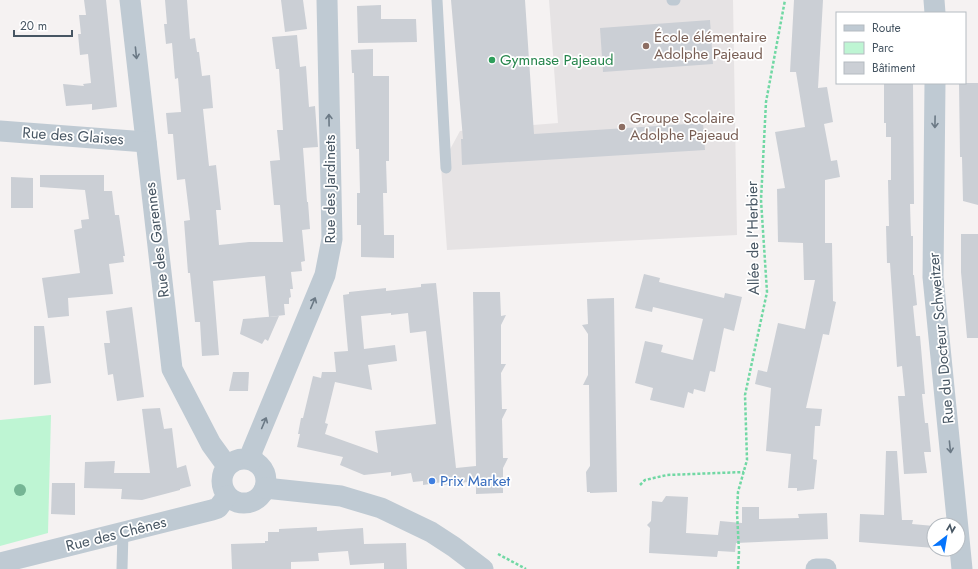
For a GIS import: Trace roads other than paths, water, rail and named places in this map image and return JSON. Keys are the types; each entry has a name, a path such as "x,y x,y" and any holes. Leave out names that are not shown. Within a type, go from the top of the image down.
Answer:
{"street":[{"name":"Rue des Garennes","path":"130,0 172,369 211,444 227,466"},
{"name":"Rue des Jardinets","path":"252,460 252,451 325,275 332,239 327,0"},
{"path":"934,0 934,12"},
{"name":"Rue du Docteur Schweitzer","path":"935,84 933,277 962,569"},
{"name":"Rue des Glaises","path":"0,131 146,142"},
{"path":"244,458 252,460 260,465 265,472 267,480 265,488 260,496 253,502 244,504 234,502 227,496 222,486 222,475 227,466 235,460 244,458"},
{"path":"265,488 340,496 381,508 431,532 483,569"},
{"name":"Rue des Chênes","path":"0,563 218,508 227,496"},
{"path":"816,569 826,569"}],"lane":[{"path":"437,0 446,168"},
{"path":"122,569 123,532"}],"place":[{"name":"École élémentaire Adolphe Pajeaud","path":"646,46"},
{"name":"Gymnase Pajeaud","path":"492,60"},
{"name":"Groupe Scolaire Adolphe Pajeaud","path":"622,127"},
{"name":"Prix Market","path":"432,481"}]}
